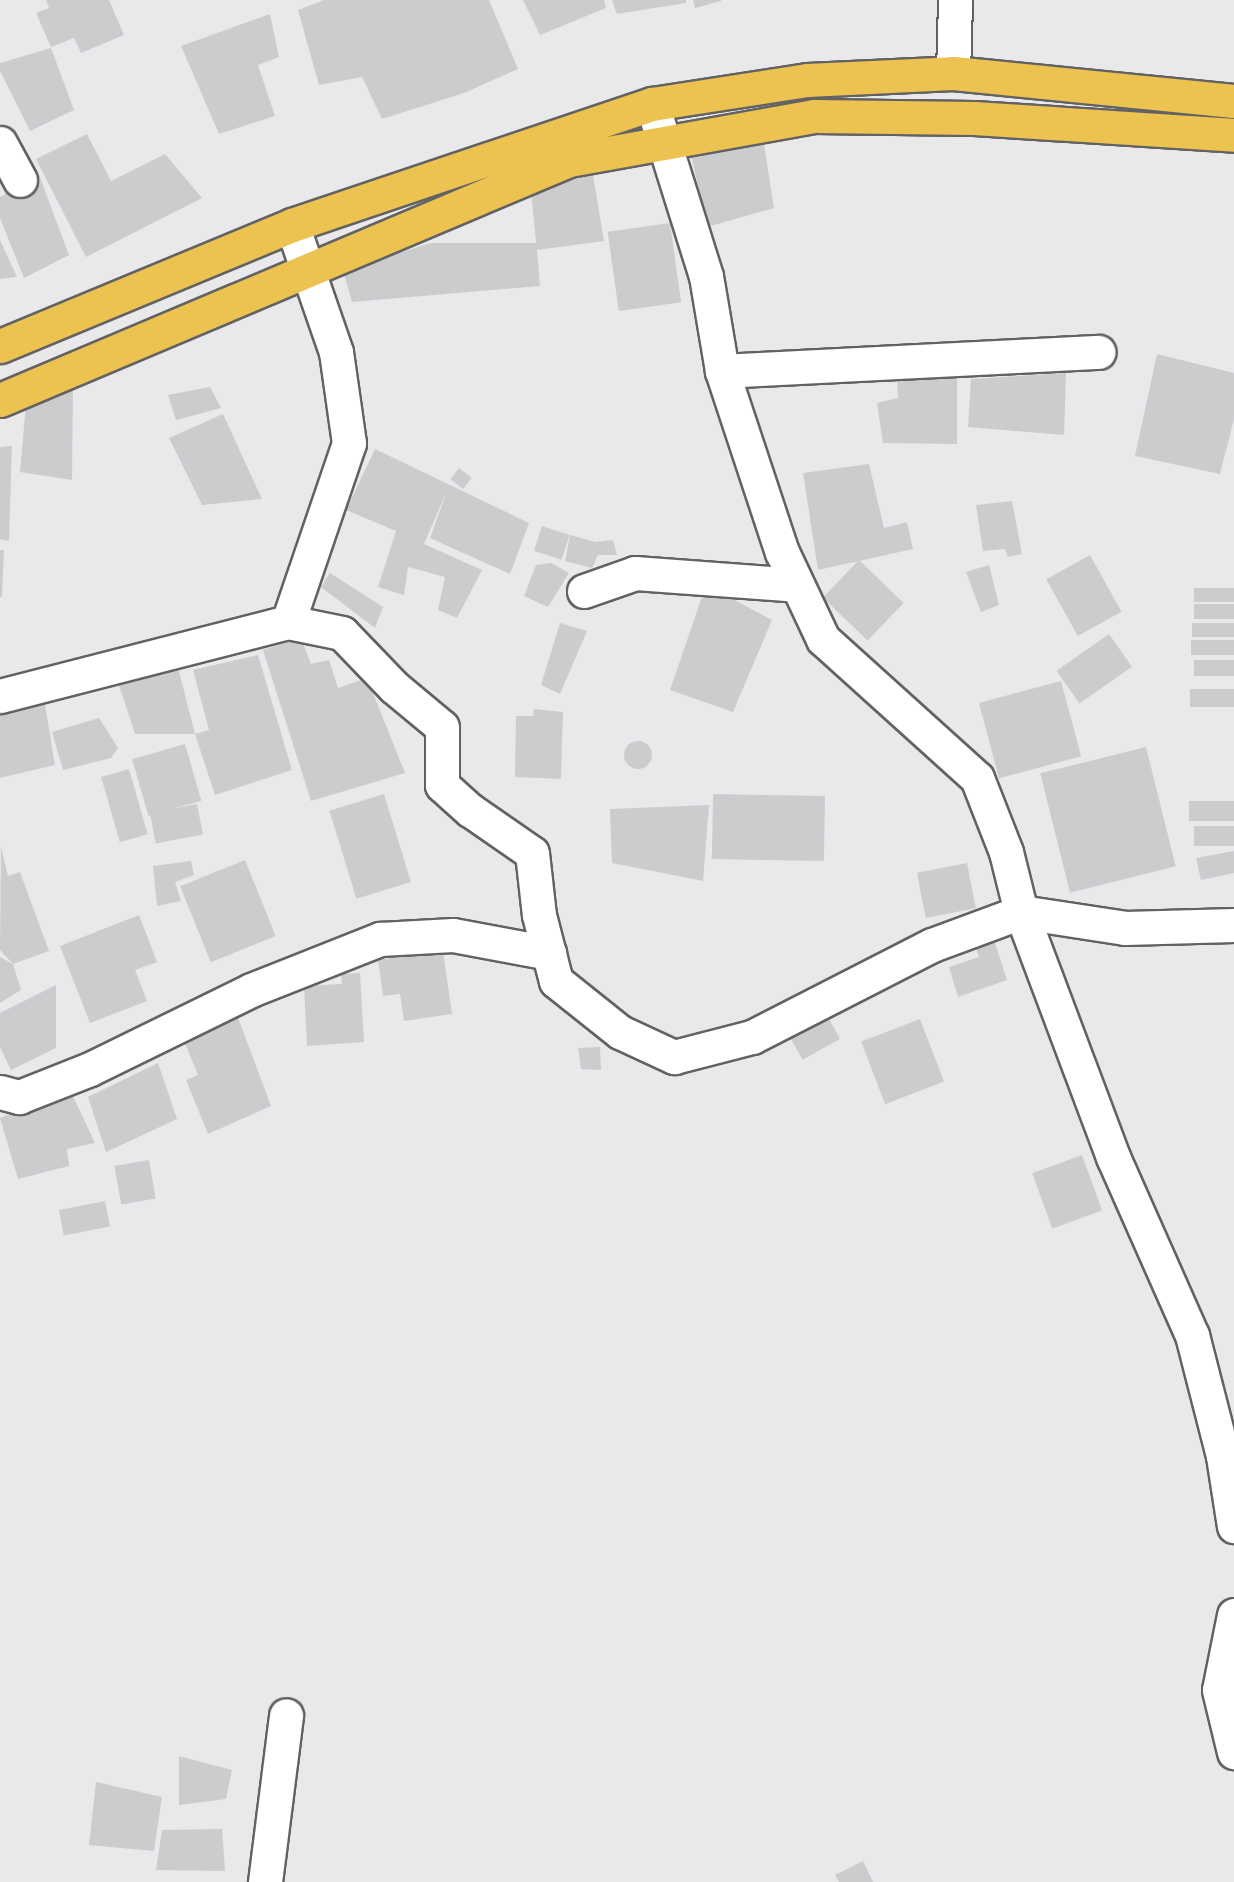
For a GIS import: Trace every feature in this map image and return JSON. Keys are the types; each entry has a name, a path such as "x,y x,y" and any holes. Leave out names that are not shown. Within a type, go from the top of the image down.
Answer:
{"highway":[{"path":"0,346 292,225 652,104 807,80 953,73 1234,101"},
{"path":"0,400 308,273 569,160 660,141 814,116 974,118 1234,135"}],"street":[{"path":"953,73 955,0"},
{"path":"652,104 660,141 706,276 722,371 782,552 823,639 977,778 1006,852 1021,912 1113,1157 1192,1335 1223,1456 1234,1526"},
{"path":"0,142 20,180"},
{"path":"288,622 349,443 336,352 292,225"},
{"path":"722,371 1099,352"},
{"path":"584,591 635,573 797,585"},
{"path":"0,696 288,622 342,633 394,687 442,727 442,785 470,810 532,853 539,915 556,981 620,1032 674,1057 752,1037 932,945 1021,912 1125,928 1234,925"},
{"path":"0,1092 19,1096 90,1069 241,994 380,939 453,935 549,952"},
{"path":"1234,1615 1219,1690 1234,1752"},
{"path":"265,1882 286,1715"}],"building":[{"path":"46,0 109,0 124,35 81,53 74,38 51,47 36,13 49,8"},
{"path":"324,0 489,0 518,69 464,93 382,119 362,77 319,85 298,10"},
{"path":"523,0 604,0 606,8 540,35"},
{"path":"612,0 686,0 686,3 617,14"},
{"path":"693,0 721,0 721,1 695,8"},
{"path":"270,14 279,57 258,65 275,116 219,134 181,46"},
{"path":"51,48 74,110 30,131 0,71 0,63"},
{"path":"761,125 774,208 707,227 687,136"},
{"path":"87,134 111,181 165,154 202,198 86,257 36,159"},
{"path":"39,175 69,255 24,278 0,218 0,197"},
{"path":"593,175 604,241 537,250 540,286 352,302 343,270 431,243 536,243 531,190"},
{"path":"670,223 681,302 619,311 608,232"},
{"path":"0,240 17,277 0,279"},
{"path":"1157,354 1234,373 1234,419 1220,474 1135,456"},
{"path":"1066,373 1064,435 968,427 971,379"},
{"path":"957,376 957,444 883,443 877,403 898,398 897,380"},
{"path":"73,386 72,480 20,472 27,393"},
{"path":"210,387 221,408 176,420 168,395"},
{"path":"223,414 262,499 202,505 169,438"},
{"path":"12,446 9,541 0,539 0,447"},
{"path":"375,449 529,523 510,574 430,538 447,491 424,544 482,570 457,618 438,610 445,577 408,567 404,595 378,587 396,531 346,510"},
{"path":"869,464 884,528 907,522 913,549 818,570 803,473"},
{"path":"459,468 472,478 463,489 450,479"},
{"path":"1012,501 1022,554 1008,557 1005,549 983,551 976,505"},
{"path":"542,526 570,535 562,560 534,551"},
{"path":"570,535 596,542 613,540 617,555 598,555 592,568 565,561"},
{"path":"0,550 4,550 2,597 0,597"},
{"path":"1090,555 1122,612 1078,636 1046,579"},
{"path":"859,560 904,603 867,640 823,597"},
{"path":"551,563 569,573 548,607 524,596 536,565"},
{"path":"989,565 999,605 981,612 966,572"},
{"path":"330,573 383,607 375,628 321,587"},
{"path":"706,585 772,620 733,712 670,690"},
{"path":"1194,588 1234,588 1234,602 1194,602"},
{"path":"1194,604 1234,604 1234,619 1194,619"},
{"path":"560,623 587,631 560,694 541,685"},
{"path":"1192,623 1234,623 1234,637 1192,637"},
{"path":"1109,634 1132,667 1080,703 1057,671"},
{"path":"301,638 311,664 329,660 338,688 367,678 405,773 311,801 263,650"},
{"path":"1191,640 1234,640 1234,655 1191,655"},
{"path":"258,655 292,770 215,795 195,734 209,730 193,670"},
{"path":"1194,660 1234,660 1234,676 1194,676"},
{"path":"179,671 195,734 135,734 116,676"},
{"path":"1061,681 1081,756 999,778 979,703"},
{"path":"1190,689 1234,689 1234,707 1190,707"},
{"path":"44,699 55,765 0,778 0,706"},
{"path":"534,709 563,712 561,779 515,777 516,716 533,716"},
{"path":"99,718 118,748 111,758 63,770 52,732"},
{"path":"638,741 648,745 652,755 648,765 638,769 628,765 624,755 628,745"},
{"path":"185,744 201,801 148,816 132,759"},
{"path":"1146,747 1176,866 1070,893 1040,773"},
{"path":"129,769 148,834 120,842 101,777"},
{"path":"384,794 411,882 356,899 329,811"},
{"path":"713,794 825,796 824,861 712,859"},
{"path":"1189,801 1234,801 1234,821 1189,821"},
{"path":"197,804 203,834 156,844 150,813"},
{"path":"709,805 703,881 612,863 610,809"},
{"path":"1194,826 1234,826 1234,846 1194,846"},
{"path":"1,847 8,876 20,872 49,951 13,964 0,950"},
{"path":"1234,851 1234,873 1201,880 1196,858"},
{"path":"245,860 276,936 211,962 180,886"},
{"path":"191,861 194,875 175,882 181,901 157,906 153,866"},
{"path":"967,863 976,908 926,918 917,873"},
{"path":"139,915 157,962 135,970 147,1001 90,1023 60,946"},
{"path":"994,940 1007,980 958,997 949,967 979,957 975,946"},
{"path":"443,951 452,1014 404,1021 400,994 383,996 378,960"},
{"path":"0,957 13,964 21,990 0,1003"},
{"path":"360,973 364,1042 307,1046 304,986 342,984 341,974"},
{"path":"56,985 56,1048 11,1070 0,1047 0,1013"},
{"path":"237,1015 271,1106 208,1134 186,1080 198,1075 184,1041"},
{"path":"828,1017 840,1039 803,1060 790,1038"},
{"path":"920,1019 944,1082 885,1104 861,1042"},
{"path":"600,1047 601,1070 581,1069 578,1048"},
{"path":"158,1063 177,1119 106,1152 88,1097"},
{"path":"70,1090 95,1143 67,1149 69,1166 18,1179 0,1118"},
{"path":"1082,1155 1102,1210 1052,1229 1032,1173"},
{"path":"149,1160 156,1198 121,1204 115,1166"},
{"path":"105,1201 110,1227 64,1235 59,1210"},
{"path":"179,1756 232,1770 226,1799 179,1805"},
{"path":"96,1782 162,1797 154,1851 89,1845"},
{"path":"222,1829 225,1871 156,1870 162,1830"},
{"path":"863,1861 873,1882 839,1882 835,1875"}]}
